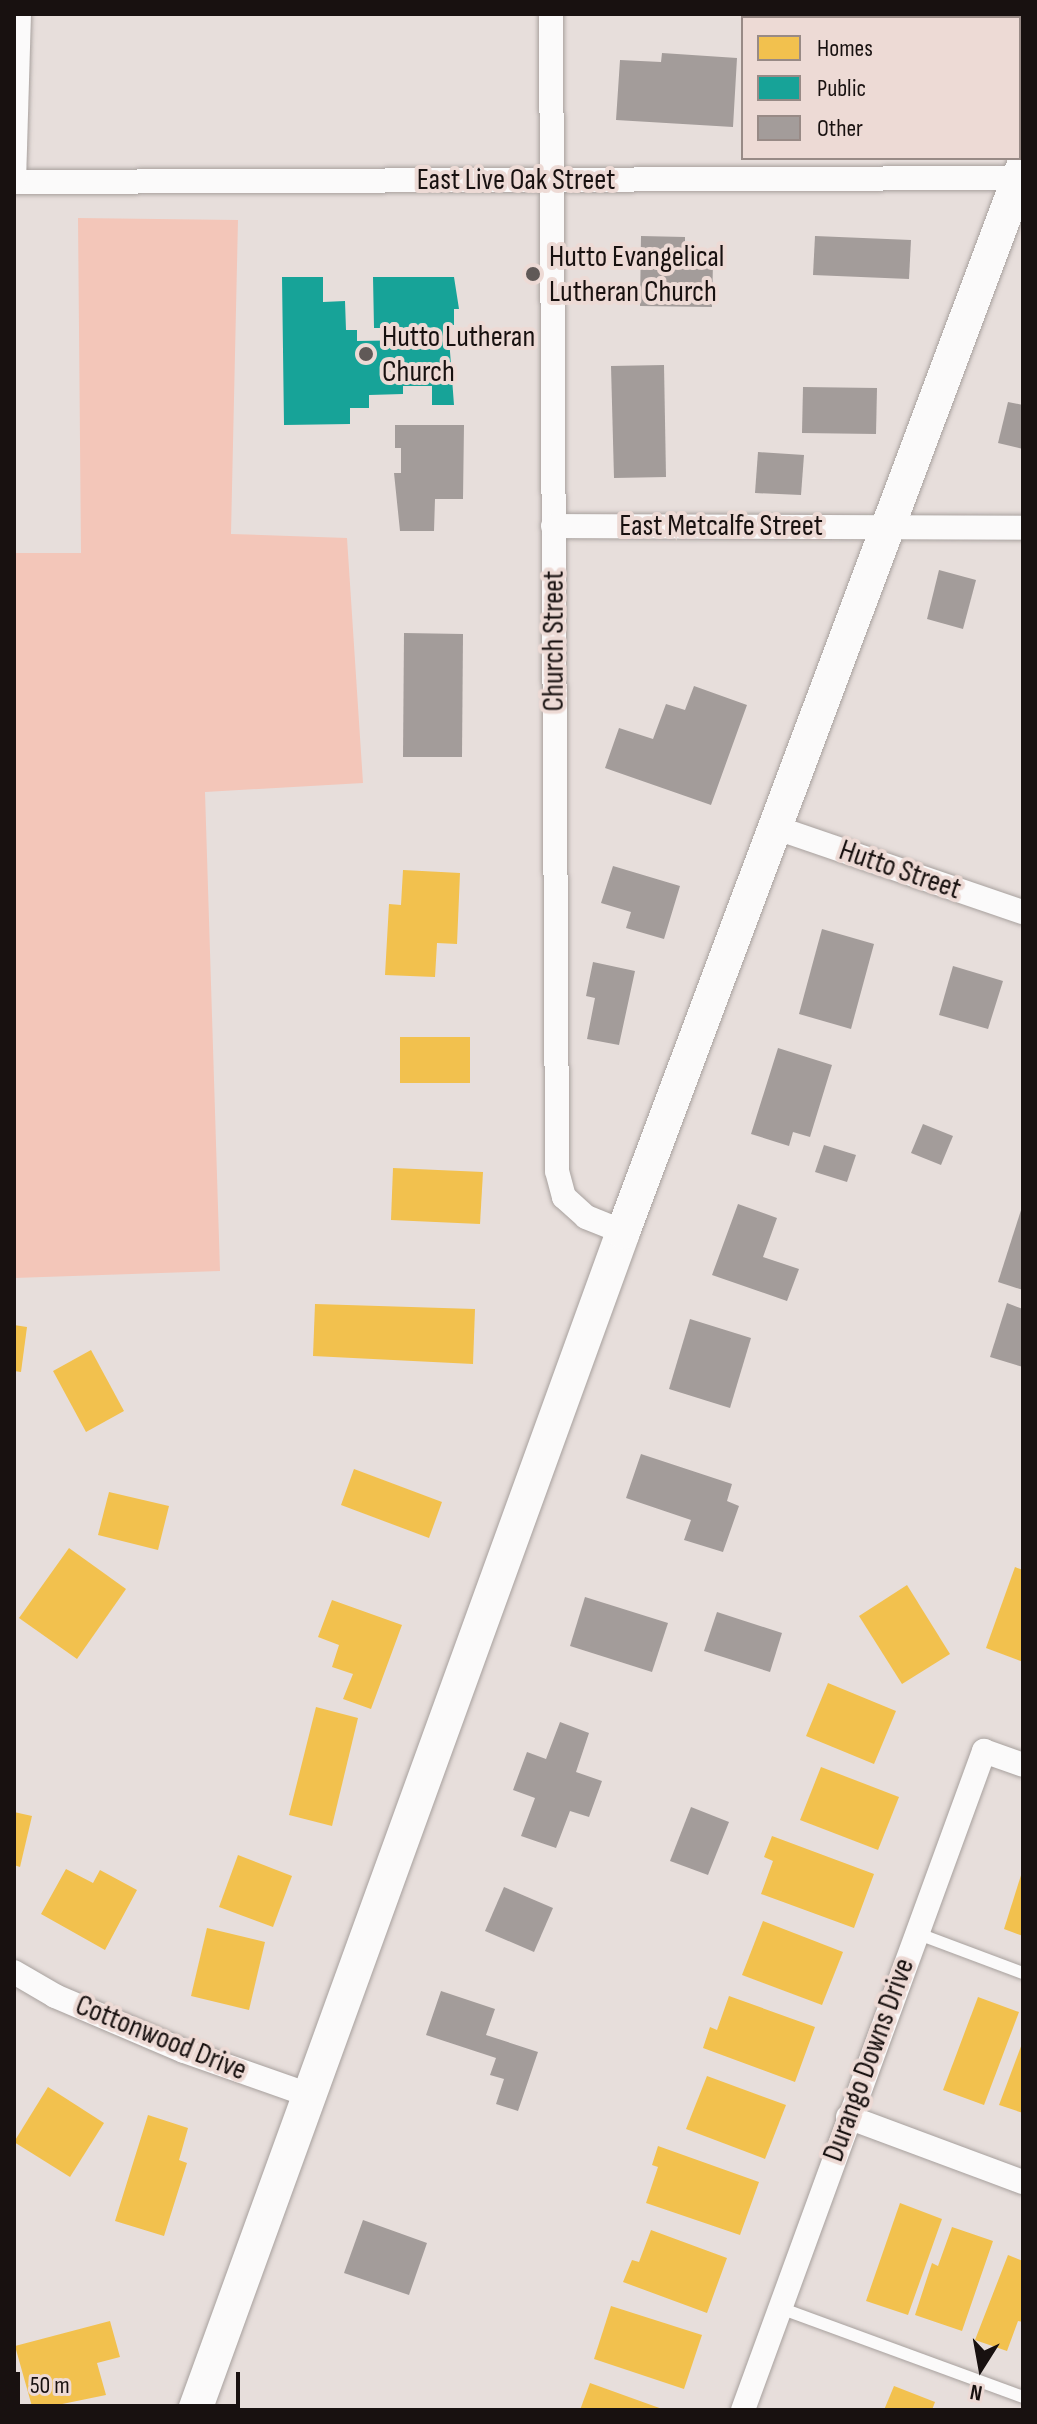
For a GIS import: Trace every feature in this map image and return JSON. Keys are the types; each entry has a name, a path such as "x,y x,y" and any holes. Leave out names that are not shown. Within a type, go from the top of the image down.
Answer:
{"main road":[{"path":"195,2410 312,2096 623,1232 1022,175"}],"street":[{"path":"14,182 19,14"},
{"name":"Church Street","path":"551,14 549,180 557,1171 564,1197 575,1207 623,1232"},
{"name":"East Live Oak Street","path":"14,182 1022,175"},
{"name":"East Metcalfe Street","path":"553,526 1023,528"},
{"name":"Hutto Street","path":"777,828 1023,912"},
{"name":"Durango Downs Drive","path":"743,2410 984,1751 1023,1765"},
{"name":"Cottonwood Drive","path":"14,1972 55,1996 184,2051 312,2096"},
{"path":"848,2117 1023,2182"}],"lane":[{"path":"916,1933 1023,1973"},
{"path":"780,2308 1023,2397"}],"shaded area":[{"path":"78,218 238,220 231,534 347,538 363,783 205,792 220,1271 14,1278 14,553 81,553"}],"building: Homes":[{"path":"403,870 460,873 457,944 437,943 435,977 385,975 389,904 401,905"},
{"path":"400,1037 470,1037 470,1083 400,1083"},
{"path":"393,1168 483,1172 480,1224 391,1220"},
{"path":"315,1304 475,1309 473,1364 313,1356"},
{"path":"14,1325 27,1327 21,1372 14,1371"},
{"path":"91,1350 124,1411 86,1432 53,1371"},
{"path":"354,1469 442,1502 429,1538 341,1505"},
{"path":"109,1492 169,1506 158,1550 98,1535"},
{"path":"69,1548 126,1589 77,1659 19,1618"},
{"path":"1015,1567 1023,1570 1023,1662 986,1648"},
{"path":"907,1585 950,1654 902,1684 859,1616"},
{"path":"332,1600 402,1625 371,1709 343,1699 353,1674 332,1667 339,1645 318,1637"},
{"path":"828,1683 896,1711 874,1764 806,1736"},
{"path":"316,1707 358,1718 332,1826 289,1815"},
{"path":"821,1767 899,1797 878,1850 800,1820"},
{"path":"14,1812 32,1816 20,1867 14,1865"},
{"path":"772,1836 874,1874 854,1928 761,1894 773,1861 764,1857"},
{"path":"238,1855 292,1876 273,1927 219,1907"},
{"path":"66,1869 93,1883 100,1870 137,1890 105,1950 41,1914"},
{"path":"1023,1872 1023,1936 1004,1929"},
{"path":"763,1921 843,1952 822,2005 742,1975"},
{"path":"207,1928 265,1942 249,2010 191,1996"},
{"path":"729,1996 815,2027 795,2082 703,2048 710,2027 717,2030"},
{"path":"978,1997 1019,2012 984,2105 943,2090"},
{"path":"1023,2041 1023,2113 999,2105"},
{"path":"707,2076 786,2105 765,2159 686,2129"},
{"path":"48,2087 104,2123 70,2177 14,2142"},
{"path":"148,2115 188,2128 179,2160 187,2163 164,2236 115,2221"},
{"path":"658,2146 759,2182 740,2235 646,2203 658,2167 652,2165"},
{"path":"900,2203 942,2219 908,2315 866,2301"},
{"path":"952,2227 993,2241 962,2331 915,2315 932,2263 938,2266"},
{"path":"651,2230 727,2258 707,2313 623,2282 632,2260 639,2262"},
{"path":"1008,2255 1023,2261 1023,2322 1018,2321 1007,2351 975,2340"},
{"path":"611,2306 702,2335 684,2389 594,2359"},
{"path":"110,2321 120,2357 97,2363 106,2395 33,2410 15,2346"},
{"path":"590,2383 665,2410 580,2410"},
{"path":"894,2386 935,2402 932,2410 884,2410"}],"building: Public":[{"name":"Hutto Lutheran Church","path":"282,277 323,277 323,302 345,301 346,330 357,330 357,341 418,340 418,328 374,328 373,277 454,277 459,309 454,309 454,325 448,325 454,405 432,405 432,386 403,386 403,394 369,395 369,408 350,408 350,424 284,425"}],"building: Other":[{"path":"662,53 737,58 733,127 616,120 620,60 661,62"},
{"path":"641,236 685,237 685,262 713,262 712,307 640,306"},
{"path":"815,236 911,240 909,279 813,275"},
{"path":"664,365 666,477 614,478 611,366"},
{"path":"803,387 877,388 876,434 802,433"},
{"path":"1008,402 1023,405 1023,449 998,443"},
{"path":"395,425 464,425 463,499 435,499 434,531 400,531 394,473 401,473 401,448 395,448"},
{"path":"758,452 804,455 801,495 755,493"},
{"path":"939,570 976,580 963,629 927,619"},
{"path":"404,633 463,634 462,757 403,757"},
{"path":"694,686 747,705 711,805 605,768 619,728 653,739 666,704 685,710"},
{"path":"613,866 680,886 664,939 626,928 631,912 601,903"},
{"path":"822,929 874,944 851,1029 799,1014"},
{"path":"593,962 635,971 619,1045 587,1039 595,998 586,996"},
{"path":"953,966 1003,981 988,1029 939,1015"},
{"path":"778,1048 832,1065 810,1137 793,1132 789,1146 751,1134"},
{"path":"923,1124 953,1136 941,1165 911,1153"},
{"path":"824,1145 856,1155 847,1182 815,1172"},
{"path":"738,1204 777,1218 763,1257 799,1269 787,1301 712,1275"},
{"path":"1023,1207 1023,1290 998,1282"},
{"path":"1007,1303 1023,1309 1023,1367 990,1357"},
{"path":"690,1319 751,1338 730,1408 669,1389"},
{"path":"641,1454 732,1484 727,1501 739,1506 723,1552 684,1540 691,1520 626,1498"},
{"path":"585,1597 668,1623 652,1672 570,1646"},
{"path":"717,1612 782,1633 770,1672 704,1651"},
{"path":"560,1722 589,1733 576,1772 602,1781 589,1817 570,1811 556,1848 521,1836 535,1798 513,1790 527,1752 546,1759"},
{"path":"691,1807 729,1822 708,1875 670,1861"},
{"path":"504,1887 553,1908 534,1952 485,1931"},
{"path":"441,1991 495,2009 486,2035 538,2052 518,2111 496,2104 504,2079 490,2075 496,2058 426,2035"},
{"path":"363,2220 427,2243 409,2295 344,2273"}],"place":[{"name":"Hutto Evangelical Lutheran Church","path":"533,274"},
{"name":"Hutto Lutheran Church","path":"366,354"}]}
